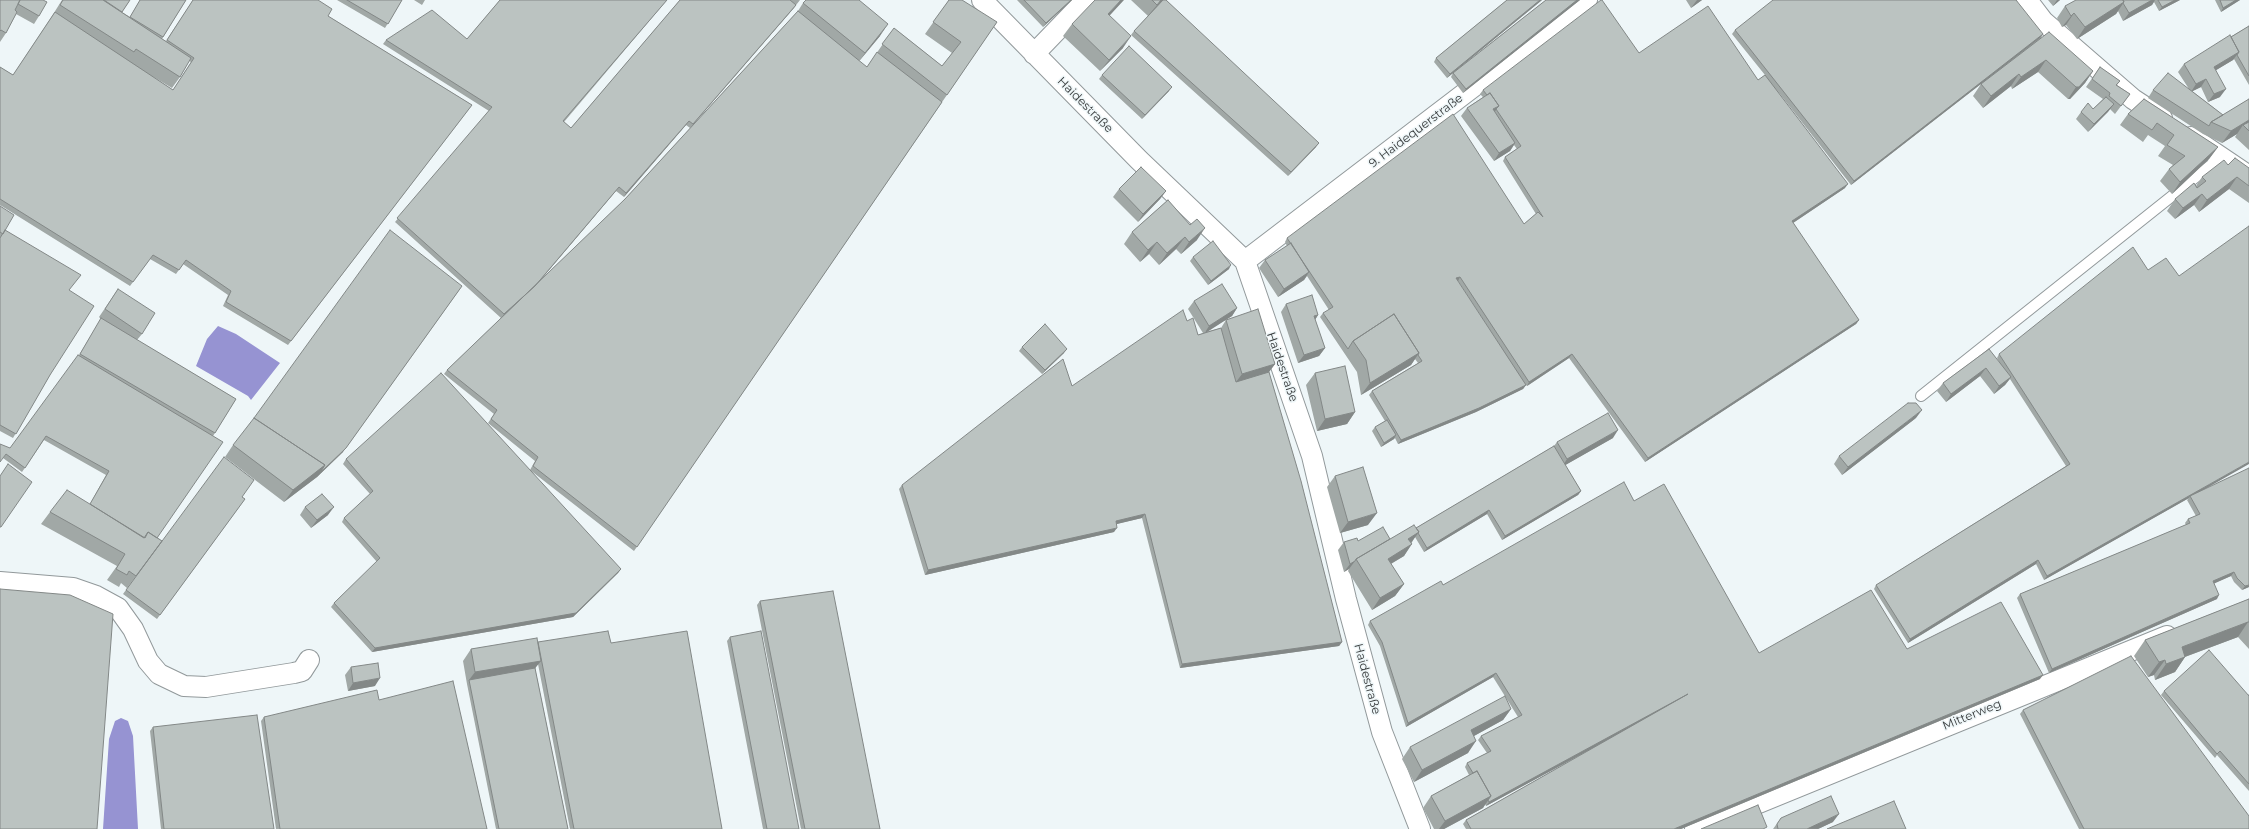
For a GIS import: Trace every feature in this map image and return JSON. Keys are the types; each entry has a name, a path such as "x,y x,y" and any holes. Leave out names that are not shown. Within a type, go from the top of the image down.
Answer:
{"street":[{"name":"Haidestraße","path":"982,0 1139,160 1245,261 1312,456 1346,599 1382,732 1420,829"},
{"path":"1034,54 1086,0"},
{"name":"9. Haidequerstraße","path":"1245,261 1587,0"},
{"path":"2027,0 2043,21 2133,98 2249,176"},
{"path":"0,582 73,588 96,596 118,608 133,630 148,661 159,674 184,686 206,687 294,673 302,671 309,660"},
{"name":"Mitterweg","path":"1695,829 2184,628"}],"lane":[{"path":"1922,396 2221,157"}],"shaded area":[{"path":"218,326 236,334 280,363 251,400 248,396 196,366 207,339"},
{"path":"121,718 128,721 133,736 138,829 103,829 109,739 115,721"}],"building":[{"path":"0,0 20,0 15,10 17,12 6,33 1,30 0,31"},
{"path":"20,0 43,0 47,2 39,16 18,4"},
{"path":"63,0 103,0 191,58 180,77 136,49 134,52 60,5"},
{"path":"104,0 130,0 122,12"},
{"path":"140,0 186,0 163,37 130,17"},
{"path":"193,0 318,0 332,9 328,16 472,105 291,341 226,302 231,291 186,260 179,270 153,255 133,282 0,199 0,67 13,75 55,12 173,90 194,58 167,40"},
{"path":"347,0 402,0 388,24"},
{"path":"500,0 667,0 563,121 571,128 680,0 790,0 796,5 693,124 689,121 626,193 619,187 535,286 504,314 397,218 492,107 386,40 432,10 467,39"},
{"path":"806,0 859,0 888,24 865,53 803,3"},
{"path":"949,0 962,0 997,22 947,95 882,44 894,28 942,66 961,42 933,22"},
{"path":"1024,0 1071,0 1046,23"},
{"path":"1095,0 1121,0 1108,14 1131,36 1109,60 1072,24"},
{"path":"1152,0 1161,0 1157,5"},
{"path":"1163,0 1166,0 1319,143 1291,172 1134,31"},
{"path":"1507,0 1540,0 1450,74 1436,58"},
{"path":"1546,0 1577,0 1466,89 1453,73"},
{"path":"1601,0 1639,53 1708,6 1758,80 1765,75 1848,184 1792,221 1859,320 1648,458 1572,354 1529,382 1460,277 1456,278 1526,385 1479,408 1401,440 1372,391 1422,361 1418,355 1419,353 1394,314 1353,341 1348,349 1323,313 1333,307 1287,238 1453,114 1524,224 1538,212 1543,217 1505,157 1521,146 1496,109 1499,106 1490,93 1487,95 1483,90"},
{"path":"1773,0 2016,0 2043,34 1854,181 1735,30"},
{"path":"2076,0 2123,0 2124,2 2085,27 2074,13 2071,16 2065,6"},
{"path":"2123,0 2152,0 2129,13 2123,3"},
{"path":"2158,0 2175,0 2162,7"},
{"path":"2220,0 2236,0 2223,8"},
{"path":"798,11 867,67 877,52 942,102 637,547 533,466 538,457 491,419 497,410 447,370 625,199"},
{"path":"2249,26 2249,76 2237,55 2239,52 2231,37"},
{"path":"2049,32 2093,71 2079,87 2076,87 2046,60 2021,77 2019,74 1991,96 1981,84"},
{"path":"2230,35 2239,52 2214,67 2226,89 2214,94 2206,79 2196,84 2184,64"},
{"path":"1129,46 1172,87 1145,115 1102,75"},
{"path":"2100,67 2120,81 2116,85 2130,94 2121,106 2109,96 2110,93 2092,79"},
{"path":"2168,73 2223,115 2211,122 2209,126 2153,90"},
{"path":"1490,93 1499,106 1493,109 1515,143 1499,153 1467,108"},
{"path":"2106,97 2114,104 2094,124 2081,112 2088,103 2093,109"},
{"path":"2144,99 2218,147 2180,182 2169,169 2185,156 2167,145 2174,135 2157,123 2152,130 2128,114"},
{"path":"2249,99 2249,120 2231,131 2211,122"},
{"path":"2249,122 2249,131 2243,125"},
{"path":"2235,158 2249,168 2249,186 2237,177 2207,200 2202,194 2183,208 2175,199 2194,183 2197,188 2206,181 2202,177 2224,160 2228,165"},
{"path":"1141,167 1166,191 1143,214 1119,189"},
{"path":"1168,200 1190,225 1197,219 1205,228 1189,242 1185,237 1167,253 1157,242 1148,250 1132,232"},
{"path":"0,206 14,215 3,234 0,232"},
{"path":"2249,226 2249,462 2047,576 2038,560 1910,639 1876,585 2070,464 1999,354 2133,247 2148,270 2166,258 2179,276"},
{"path":"5,230 81,275 69,290 94,306 50,375 16,434 0,425 0,238"},
{"path":"390,230 462,286 346,448 320,473 325,465 254,418"},
{"path":"1213,241 1231,265 1211,281 1193,257"},
{"path":"1291,243 1309,272 1284,289 1265,260"},
{"path":"1222,284 1237,308 1209,326 1194,301"},
{"path":"118,289 155,313 142,334 105,309"},
{"path":"1312,295 1318,315 1314,316 1325,348 1304,355 1286,304"},
{"path":"1258,309 1275,364 1242,374 1226,320"},
{"path":"1183,310 1187,321 1193,318 1198,335 1221,328 1236,382 1269,372 1301,481 1342,642 1182,664 1145,514 1116,521 1117,528 928,570 902,485 1063,359 1072,386"},
{"path":"1394,314 1419,353 1370,383 1366,360 1353,341"},
{"path":"101,318 236,399 215,433 80,354"},
{"path":"1045,324 1067,349 1045,370 1022,347"},
{"path":"1989,349 2011,377 1999,386 1986,368 1951,394 1943,383"},
{"path":"78,355 223,442 157,538 148,532 144,538 90,504 109,471 46,436 25,468 6,454 0,462 0,444 10,448"},
{"path":"1345,366 1355,412 1325,419 1315,373"},
{"path":"441,373 621,569 576,613 375,648 334,603 380,558 344,518 373,491 346,459"},
{"path":"1908,403 1916,403 1922,410 1848,467 1839,456"},
{"path":"1608,413 1618,430 1567,459 1557,442"},
{"path":"254,418 325,465 293,490 233,445"},
{"path":"1387,420 1396,435 1384,443 1375,427"},
{"path":"1554,446 1581,491 1505,536 1489,510 1427,548 1416,528"},
{"path":"224,457 254,480 242,497 245,499 160,615 126,590"},
{"path":"8,464 32,482 0,527 0,476"},
{"path":"1363,467 1377,513 1348,522 1335,476"},
{"path":"2249,468 2249,585 2245,586 2237,578 2234,572 2213,581 2219,595 2052,669 2020,594 2190,523 2188,519 2200,514 2190,496"},
{"path":"1624,482 1634,501 1664,484 1759,653 1871,590 1907,649 2001,602 2043,675 1674,829 1471,829 1466,820 1688,694 1489,802 1488,800 1491,796 1477,771 1473,773 1467,763 1491,751 1481,736 1522,715 1496,673 1408,723 1382,642 1370,621 1441,581 1443,585"},
{"path":"67,490 145,538 148,532 162,541 136,576 129,571 127,575 116,569 125,554 50,512"},
{"path":"322,494 334,507 317,520 305,507"},
{"path":"1414,525 1419,532 1408,539 1412,544 1388,559 1404,584 1380,598 1356,559"},
{"path":"1383,527 1390,539 1350,564 1344,542 1357,538 1358,541"},
{"path":"0,589 70,595 113,614 97,829 0,829"},
{"path":"833,591 880,829 805,829 760,601"},
{"path":"2249,599 2249,622 2182,647 2185,657 2166,664 2165,660 2159,662 2145,640"},
{"path":"608,631 611,643 687,631 722,829 574,829 538,642"},
{"path":"761,631 799,829 767,829 730,637"},
{"path":"537,638 541,661 475,672 471,649"},
{"path":"2209,650 2249,696 2249,784 2220,751 2217,754 2164,691"},
{"path":"2131,656 2249,816 2249,829 2084,829 2023,710"},
{"path":"378,663 380,678 353,683 351,667"},
{"path":"535,668 568,829 499,829 469,680"},
{"path":"453,681 487,829 280,829 264,717 377,690 379,700"},
{"path":"1505,696 1511,709 1471,730 1476,741 1422,770 1410,747"},
{"path":"257,715 274,829 164,829 153,727"},
{"path":"1477,771 1491,796 1445,821 1431,796"},
{"path":"1831,796 1839,814 1807,829 1778,829 1777,824 1781,818"},
{"path":"1894,801 1906,829 1827,829"},
{"path":"1758,805 1767,827 1763,829 1701,829"}]}
